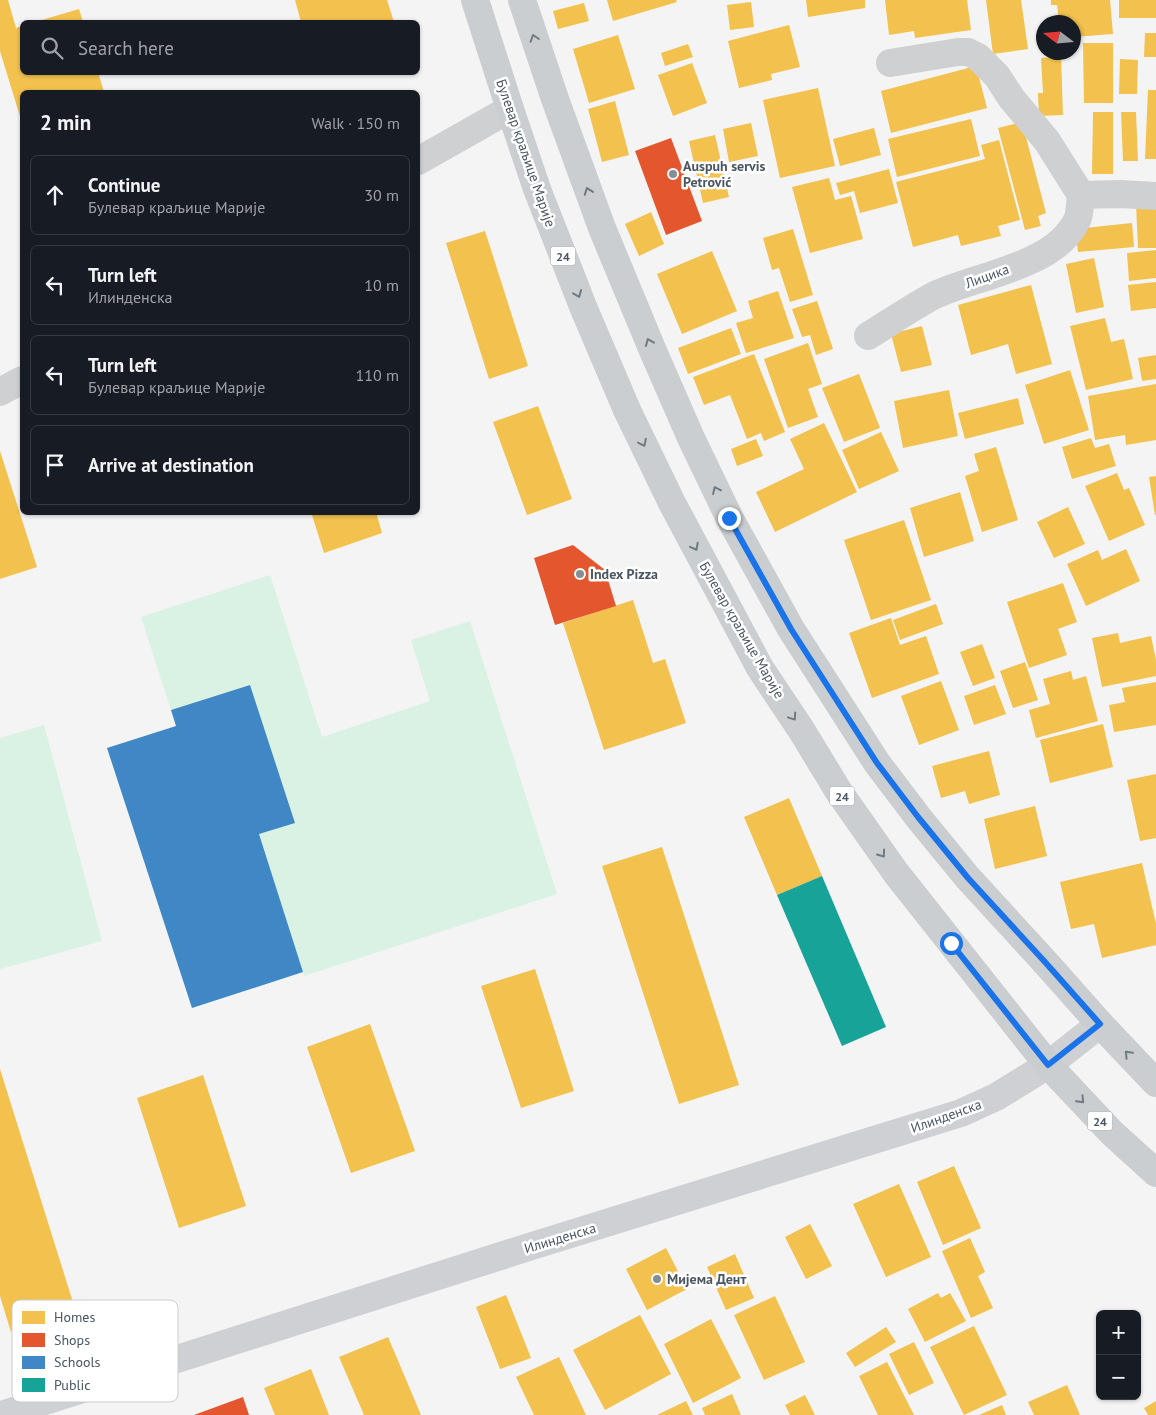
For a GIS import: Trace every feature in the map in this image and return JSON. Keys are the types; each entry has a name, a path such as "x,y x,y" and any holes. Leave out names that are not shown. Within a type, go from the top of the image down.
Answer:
{"main road":[{"name":"Булевар краљице Марије","path":"475,0 510,110 538,189 627,410 672,504 760,668 802,731 839,792 896,873 1048,1065 1112,1133 1156,1173"},
{"path":"522,0 554,99 602,228 653,352 729,518 791,629 877,763 968,878 1156,1083"}],"street":[{"path":"890,62 958,52 968,52 978,57 997,76 1012,99 1047,141 1081,195 1120,194 1156,196"},
{"path":"420,159 510,110"},
{"name":"Лицика","path":"868,336 934,296 1032,260 1057,246 1068,234 1078,217 1081,195"},
{"path":"0,392 20,381"},
{"name":"Илинденска","path":"178,1359 961,1113 996,1097 1048,1065 1100,1024"},
{"name":"Илинденска","path":"2,1415 43,1402"}],"green space":[{"path":"270,575 322,737 430,701 411,640 470,621 557,894 304,976 259,834 295,823 250,685 171,710 141,617"},
{"path":"44,725 102,941 0,969 0,738"}],"building: Homes":[{"path":"0,0 8,0 16,28 20,27 20,75 99,75 103,90 20,90 20,116 0,51"},
{"path":"295,0 387,0 393,20 300,20"},
{"path":"607,0 676,0 677,2 613,21"},
{"path":"806,0 865,0 865,8 808,17"},
{"path":"885,0 967,0 971,30 915,38 914,31 889,35"},
{"path":"986,0 1021,0 1028,49 993,54"},
{"path":"1051,0 1110,0 1113,34 1081,36 1081,15 1058,15 1057,5 1051,5"},
{"path":"1119,0 1156,0 1156,18 1119,18"},
{"path":"751,2 754,27 730,30 727,5"},
{"path":"584,3 589,21 558,29 553,11"},
{"path":"79,9 82,20 42,20"},
{"path":"789,25 800,67 771,74 772,80 739,88 728,41"},
{"path":"1145,33 1156,33 1156,57 1144,57"},
{"path":"618,35 635,89 589,103 573,49"},
{"path":"1083,43 1113,43 1113,103 1084,103"},
{"path":"688,44 693,57 665,66 661,53"},
{"path":"1120,59 1138,60 1137,94 1119,94"},
{"path":"1041,60 1061,60 1063,115 1039,116 1038,93 1043,93"},
{"path":"692,63 707,103 673,116 658,75"},
{"path":"976,66 987,108 891,133 881,91"},
{"path":"818,88 835,166 780,178 763,100"},
{"path":"1148,90 1156,90 1156,159 1145,159"},
{"path":"615,101 629,155 602,162 588,109"},
{"path":"1093,112 1113,112 1113,174 1092,174"},
{"path":"1121,112 1136,112 1138,161 1123,161"},
{"path":"971,119 980,156 897,177 888,139"},
{"path":"1022,122 1046,213 1038,216 1041,226 1025,230 998,128"},
{"path":"751,123 758,156 729,162 723,129"},
{"path":"874,128 881,155 840,166 833,139"},
{"path":"715,135 729,197 703,203 689,141"},
{"path":"999,140 1020,220 998,226 1001,236 961,246 958,235 913,247 896,182 985,159 981,145"},
{"path":"889,169 898,203 860,213 854,191 840,195 836,183"},
{"path":"829,178 835,200 851,196 863,239 810,253 792,187"},
{"path":"1136,204 1156,204 1156,248 1138,248"},
{"path":"651,212 664,244 639,256 625,224"},
{"path":"1132,223 1134,247 1078,252 1075,229"},
{"path":"793,229 813,295 790,302 779,268 772,270 763,238"},
{"path":"485,231 528,366 489,379 446,243"},
{"path":"1156,250 1156,278 1129,281 1127,253"},
{"path":"712,251 737,311 682,334 657,274"},
{"path":"1094,258 1104,307 1076,313 1066,264"},
{"path":"1156,282 1156,308 1131,311 1128,285"},
{"path":"1031,285 1052,364 1016,374 1008,344 971,355 958,305"},
{"path":"778,291 794,338 746,353 736,323 753,318 748,301"},
{"path":"817,301 833,349 816,355 810,335 802,337 792,309"},
{"path":"1105,318 1111,342 1124,339 1133,379 1086,390 1070,326"},
{"path":"922,326 932,365 901,372 891,334"},
{"path":"731,328 741,354 688,374 678,348"},
{"path":"808,343 822,384 808,389 818,417 788,428 764,359"},
{"path":"754,354 785,432 764,441 761,433 747,439 730,395 704,405 693,377"},
{"path":"1156,355 1156,379 1142,381 1138,358"},
{"path":"1070,370 1089,430 1044,444 1025,385"},
{"path":"859,374 880,428 844,442 822,388"},
{"path":"1156,384 1156,440 1126,445 1125,435 1095,440 1088,396"},
{"path":"949,390 958,436 903,448 894,401"},
{"path":"1018,398 1024,424 965,439 958,413"},
{"path":"538,406 572,499 527,515 493,422"},
{"path":"824,423 857,492 775,532 756,492 804,469 790,439"},
{"path":"881,432 899,471 859,489 842,450"},
{"path":"1091,438 1095,448 1109,444 1116,466 1072,479 1062,447"},
{"path":"756,439 763,456 737,466 731,449"},
{"path":"996,447 1018,520 982,532 965,476 979,471 974,454"},
{"path":"0,451 37,567 0,579"},
{"path":"1117,473 1124,490 1129,488 1145,525 1109,541 1085,486"},
{"path":"1156,476 1156,515 1155,515 1149,477"},
{"path":"960,492 974,541 924,557 910,508"},
{"path":"1068,507 1085,544 1054,558 1037,522"},
{"path":"312,515 377,515 382,533 324,553"},
{"path":"904,520 931,600 871,620 844,540"},
{"path":"1126,549 1140,581 1086,606 1067,564 1098,550 1102,560"},
{"path":"1063,583 1077,622 1058,629 1067,655 1029,668 1007,602"},
{"path":"633,600 653,663 665,659 686,723 604,750 563,623"},
{"path":"936,604 943,624 900,640 893,620"},
{"path":"891,618 900,645 926,636 939,674 872,698 849,633"},
{"path":"1118,633 1120,643 1151,636 1156,660 1156,676 1102,687 1092,638"},
{"path":"982,644 995,678 973,686 960,652"},
{"path":"1025,662 1038,700 1013,708 1000,671"},
{"path":"1071,671 1073,680 1086,676 1098,721 1036,738 1029,710 1050,704 1043,679"},
{"path":"941,681 959,730 919,745 901,696"},
{"path":"1156,682 1156,725 1114,732 1109,705 1125,702 1122,688"},
{"path":"995,685 1006,714 974,725 964,696"},
{"path":"1103,724 1113,767 1050,783 1040,740"},
{"path":"989,751 1000,795 969,804 965,791 941,798 932,766"},
{"path":"1156,774 1156,838 1140,841 1127,780"},
{"path":"789,798 822,876 777,895 744,817"},
{"path":"1035,806 1047,856 995,869 984,819"},
{"path":"662,847 739,1085 679,1104 602,866"},
{"path":"1142,863 1156,924 1156,945 1102,958 1094,924 1071,929 1060,882"},
{"path":"535,969 574,1091 521,1108 481,986"},
{"path":"370,1024 415,1151 351,1173 307,1047"},
{"path":"0,1069 72,1300 12,1300 11,1332 0,1296"},
{"path":"203,1075 246,1206 179,1228 137,1098"},
{"path":"954,1166 981,1228 943,1245 917,1182"},
{"path":"899,1184 931,1257 886,1277 853,1204"},
{"path":"810,1224 832,1266 806,1279 785,1237"},
{"path":"970,1238 985,1272 978,1276 993,1308 971,1318 942,1251"},
{"name":"Мијема Дент","path":"666,1248 687,1289 647,1310 626,1269"},
{"path":"735,1254 754,1298 726,1310 707,1267"},
{"path":"938,1293 941,1298 950,1293 966,1321 925,1342 908,1309"},
{"path":"506,1295 531,1358 500,1369 476,1307"},
{"path":"775,1296 805,1362 764,1380 734,1315"},
{"path":"640,1315 671,1374 605,1410 573,1350"},
{"path":"711,1319 741,1378 693,1403 664,1344"},
{"path":"974,1326 1007,1395 964,1415 930,1347"},
{"path":"886,1327 896,1342 855,1367 846,1353"},
{"path":"388,1337 421,1415 364,1415 339,1357"},
{"path":"914,1342 934,1383 909,1395 889,1354"},
{"path":"559,1357 586,1415 534,1415 516,1377"},
{"path":"887,1362 914,1415 878,1415 859,1376"},
{"path":"311,1369 329,1415 275,1415 264,1388"},
{"path":"1067,1385 1080,1415 1034,1415 1028,1402"},
{"path":"732,1394 741,1415 705,1415 702,1408"},
{"path":"805,1395 815,1415 790,1415 785,1405"},
{"path":"686,1401 693,1415 657,1415"},
{"path":"1156,1401 1156,1415 1148,1415 1144,1408"},
{"path":"1002,1405 1006,1415 979,1415"}],"building: Shops":[{"path":"671,138 702,221 666,235 635,151"},
{"path":"573,545 605,570 616,606 555,625 534,558"},
{"path":"243,1397 249,1415 194,1415"}],"building: Schools":[{"path":"250,685 295,823 259,834 303,972 192,1008 107,748 176,726 171,710"}],"building: Public":[{"path":"822,876 886,1027 842,1046 777,895"}],"place":[{"name":"Auspuh servis Petrović","path":"673,174"},
{"name":"Index Pizza","path":"580,574"},
{"name":"Мијема Дент","path":"657,1279"}],"route":[{"path":"729,518 791,629 877,763 968,878 1100,1024 1048,1065 951,943"}]}
